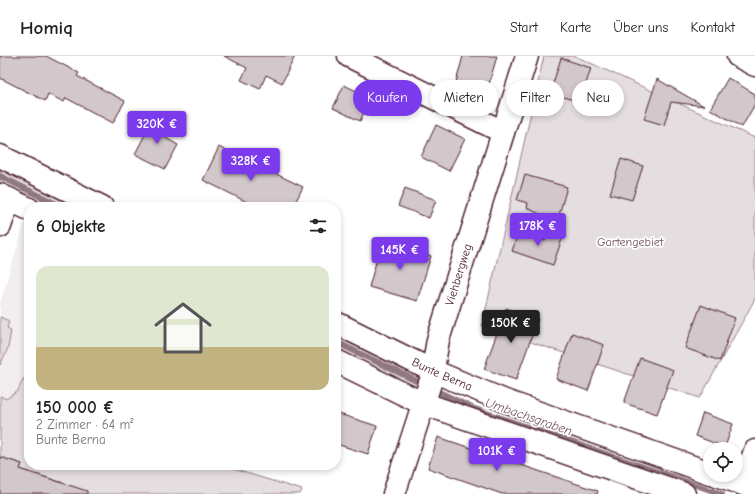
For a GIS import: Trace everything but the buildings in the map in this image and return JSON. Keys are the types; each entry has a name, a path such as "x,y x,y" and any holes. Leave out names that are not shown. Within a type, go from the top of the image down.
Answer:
{"street":[{"path":"349,56 503,132"},
{"name":"Viehbergweg","path":"394,494 428,387 438,340 527,56"},
{"path":"738,56 755,65"},
{"path":"0,156 92,202"},
{"path":"0,226 4,197 24,207"},
{"name":"Bunte Berna","path":"341,326 428,387 684,494"},
{"name":"Bunte Berna","path":"341,362 428,387 505,401 703,471"},
{"path":"737,482 749,486 755,451"}],"shaded area":[{"path":"24,225 24,470 236,470 302,490 300,494 0,494 0,303"}],"green space":[{"name":"Gartengebiet","path":"544,56 575,56 755,138 755,299 700,398 482,326 530,116 564,116 564,80 538,80"},
{"path":"0,167 72,202 28,202 0,188"},
{"path":"0,317 9,321 7,328 11,330 8,348 0,365"},
{"path":"341,335 421,376 415,391 341,357"},
{"path":"23,379 24,470 236,470 302,490 300,494 61,494 64,483 20,469 22,464 3,458 0,466 0,396 6,399 18,391"}],"waterway":[{"name":"Umbachsgraben","path":"0,176 52,202"},
{"name":"Umbachsgraben","path":"341,344 472,408 722,494"}]}
